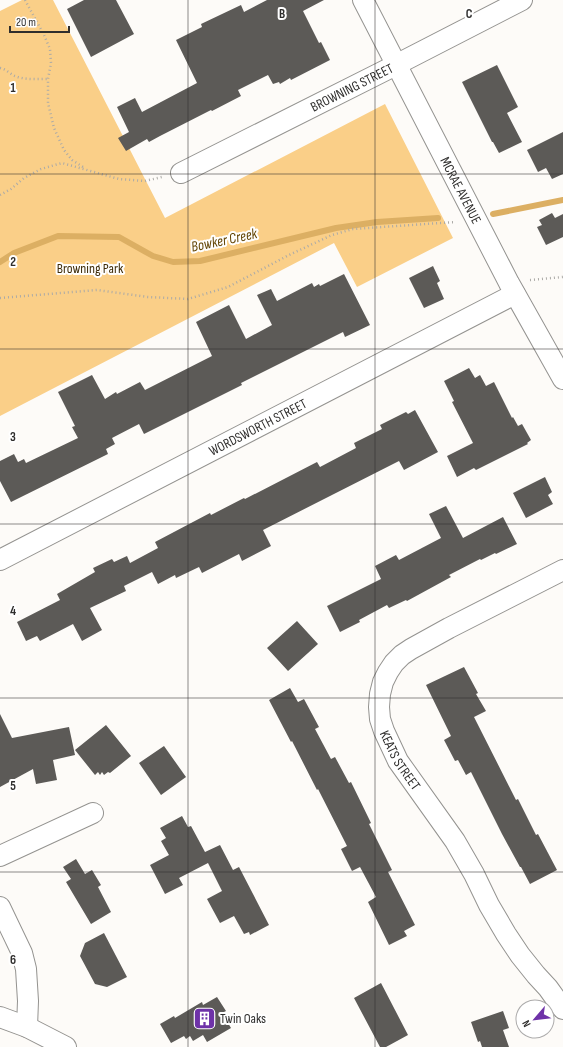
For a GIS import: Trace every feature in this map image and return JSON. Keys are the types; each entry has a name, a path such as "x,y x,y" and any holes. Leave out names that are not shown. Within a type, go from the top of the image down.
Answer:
{"street":[{"name":"MCRAE AVENUE","path":"363,0 508,283 520,287 563,379"},
{"name":"BROWNING STREET","path":"180,173 522,0"},
{"name":"WORDSWORTH STREET","path":"0,560 520,287"},
{"name":"KEATS STREET","path":"563,570 402,655 394,663 383,682 379,707 380,719 384,731 398,762 455,841 474,874 489,905 520,955 551,992 563,1009"},
{"path":"0,856 93,813"},
{"path":"0,907 22,953 26,969 28,1001 26,1027"},
{"path":"0,1018 26,1027 66,1047"}],"path":[{"path":"25,0 50,49 51,64 48,79 48,103 54,128 64,150 72,160 85,169"},
{"path":"0,68 15,76 25,79 48,79"},
{"path":"0,195 11,189 24,178 41,169 62,163 119,179 145,181 180,173"},
{"path":"0,298 97,290 148,297 188,299 228,288 318,241 353,229 477,221"},
{"path":"520,287 563,277"}],"green space":[{"name":"Browning Park","path":"22,0 53,0 165,218 385,104 453,238 357,287 334,243 0,416 0,11"}],"building":[{"path":"84,0 116,0 134,34 91,57 67,9"},
{"path":"267,0 324,0 303,11 319,43 321,42 330,60 280,84 279,82 273,84 268,75 238,90 241,96 149,142 147,139 126,151 118,138 129,132 117,107 135,98 142,112 197,83 176,40 202,27 201,24 241,5 244,12"},
{"path":"497,65 518,107 507,113 522,142 499,153 462,82"},
{"path":"563,132 563,174 552,179 546,168 538,172 527,150"},
{"path":"552,213 555,218 563,214 563,237 546,245 537,227 542,225 539,220"},
{"path":"433,266 440,281 437,283 444,299 424,308 409,278"},
{"path":"344,274 370,325 345,337 343,332 144,434 139,424 112,438 115,444 106,449 108,454 11,502 0,481 0,461 14,454 18,462 24,459 26,463 78,438 72,427 75,426 58,392 92,375 105,399 116,392 117,394 140,382 145,390 212,356 196,322 229,305 246,339 272,325 257,295 271,289 277,301 312,283 314,287 319,284 320,286"},
{"path":"469,368 475,378 480,375 486,386 494,382 512,418 513,417 518,426 522,424 531,440 527,443 528,444 476,470 474,468 457,477 447,456 473,443 452,402 454,401 444,381"},
{"path":"415,410 438,452 404,470 399,461 263,530 271,546 242,561 239,554 202,573 199,567 176,578 175,575 158,584 152,572 124,586 126,591 90,608 102,630 82,641 73,624 40,641 37,636 26,641 17,622 60,600 57,594 95,572 93,568 112,559 114,562 127,556 130,563 158,548 155,542 210,513 211,515 244,498 245,499 317,462 320,467 356,448 354,443 382,429 380,425 406,412 408,414"},
{"path":"545,477 552,492 548,495 553,504 526,518 513,493"},
{"path":"446,506 463,538 503,517 517,544 496,554 495,553 481,560 480,559 449,575 451,577 407,601 406,600 389,608 387,605 359,620 360,622 340,632 327,606 381,579 375,566 396,555 399,560 441,538 429,514"},
{"path":"297,621 318,644 288,671 267,648"},
{"path":"464,667 478,693 476,694 486,711 474,717 516,800 518,799 536,835 538,834 557,870 530,884 502,834 471,772 466,775 458,760 455,761 444,740 451,736 426,685"},
{"path":"290,688 298,702 304,699 319,727 315,729 331,759 335,757 349,783 351,782 371,823 369,824 392,870 388,872 415,925 404,931 407,936 389,945 368,902 376,897 360,867 352,871 341,849 347,846 318,789 317,790 269,700"},
{"path":"0,714 12,738 69,727 75,755 53,760 57,780 36,784 33,769 0,787"},
{"path":"106,725 131,756 110,773 108,772 104,775 102,772 100,775 98,772 95,775 75,750"},
{"path":"164,746 186,777 161,795 139,763"},
{"path":"182,816 188,827 191,826 205,852 220,845 233,870 239,867 269,925 250,935 249,932 244,934 234,916 220,923 207,899 222,891 208,863 179,878 183,885 165,894 150,865 169,855 161,841 166,838 160,828"},
{"path":"76,859 85,874 92,870 101,885 98,887 111,912 91,924 66,882 71,879 63,867"},
{"path":"104,933 127,977 107,987 95,984 80,956 85,943"},
{"path":"381,983 408,1035 386,1047 380,1047 354,998"},
{"name":"Twin Oaks","path":"217,997 226,1011 222,1013 231,1028 207,1042 203,1035 193,1041 190,1036 186,1039 184,1036 171,1043 160,1024 174,1016 175,1018 202,1002 203,1005"},
{"path":"503,1011 509,1028 503,1030 509,1047 482,1047 480,1041 478,1042 471,1022"}],"waterway":[{"name":"Bowker Creek","path":"493,214 563,200"},
{"name":"Bowker Creek","path":"0,262 14,253 58,236 119,237 153,256 173,262 200,261 336,228 377,222 438,218"}],"place":[{"name":"Twin Oaks","path":"204,1018"}]}
